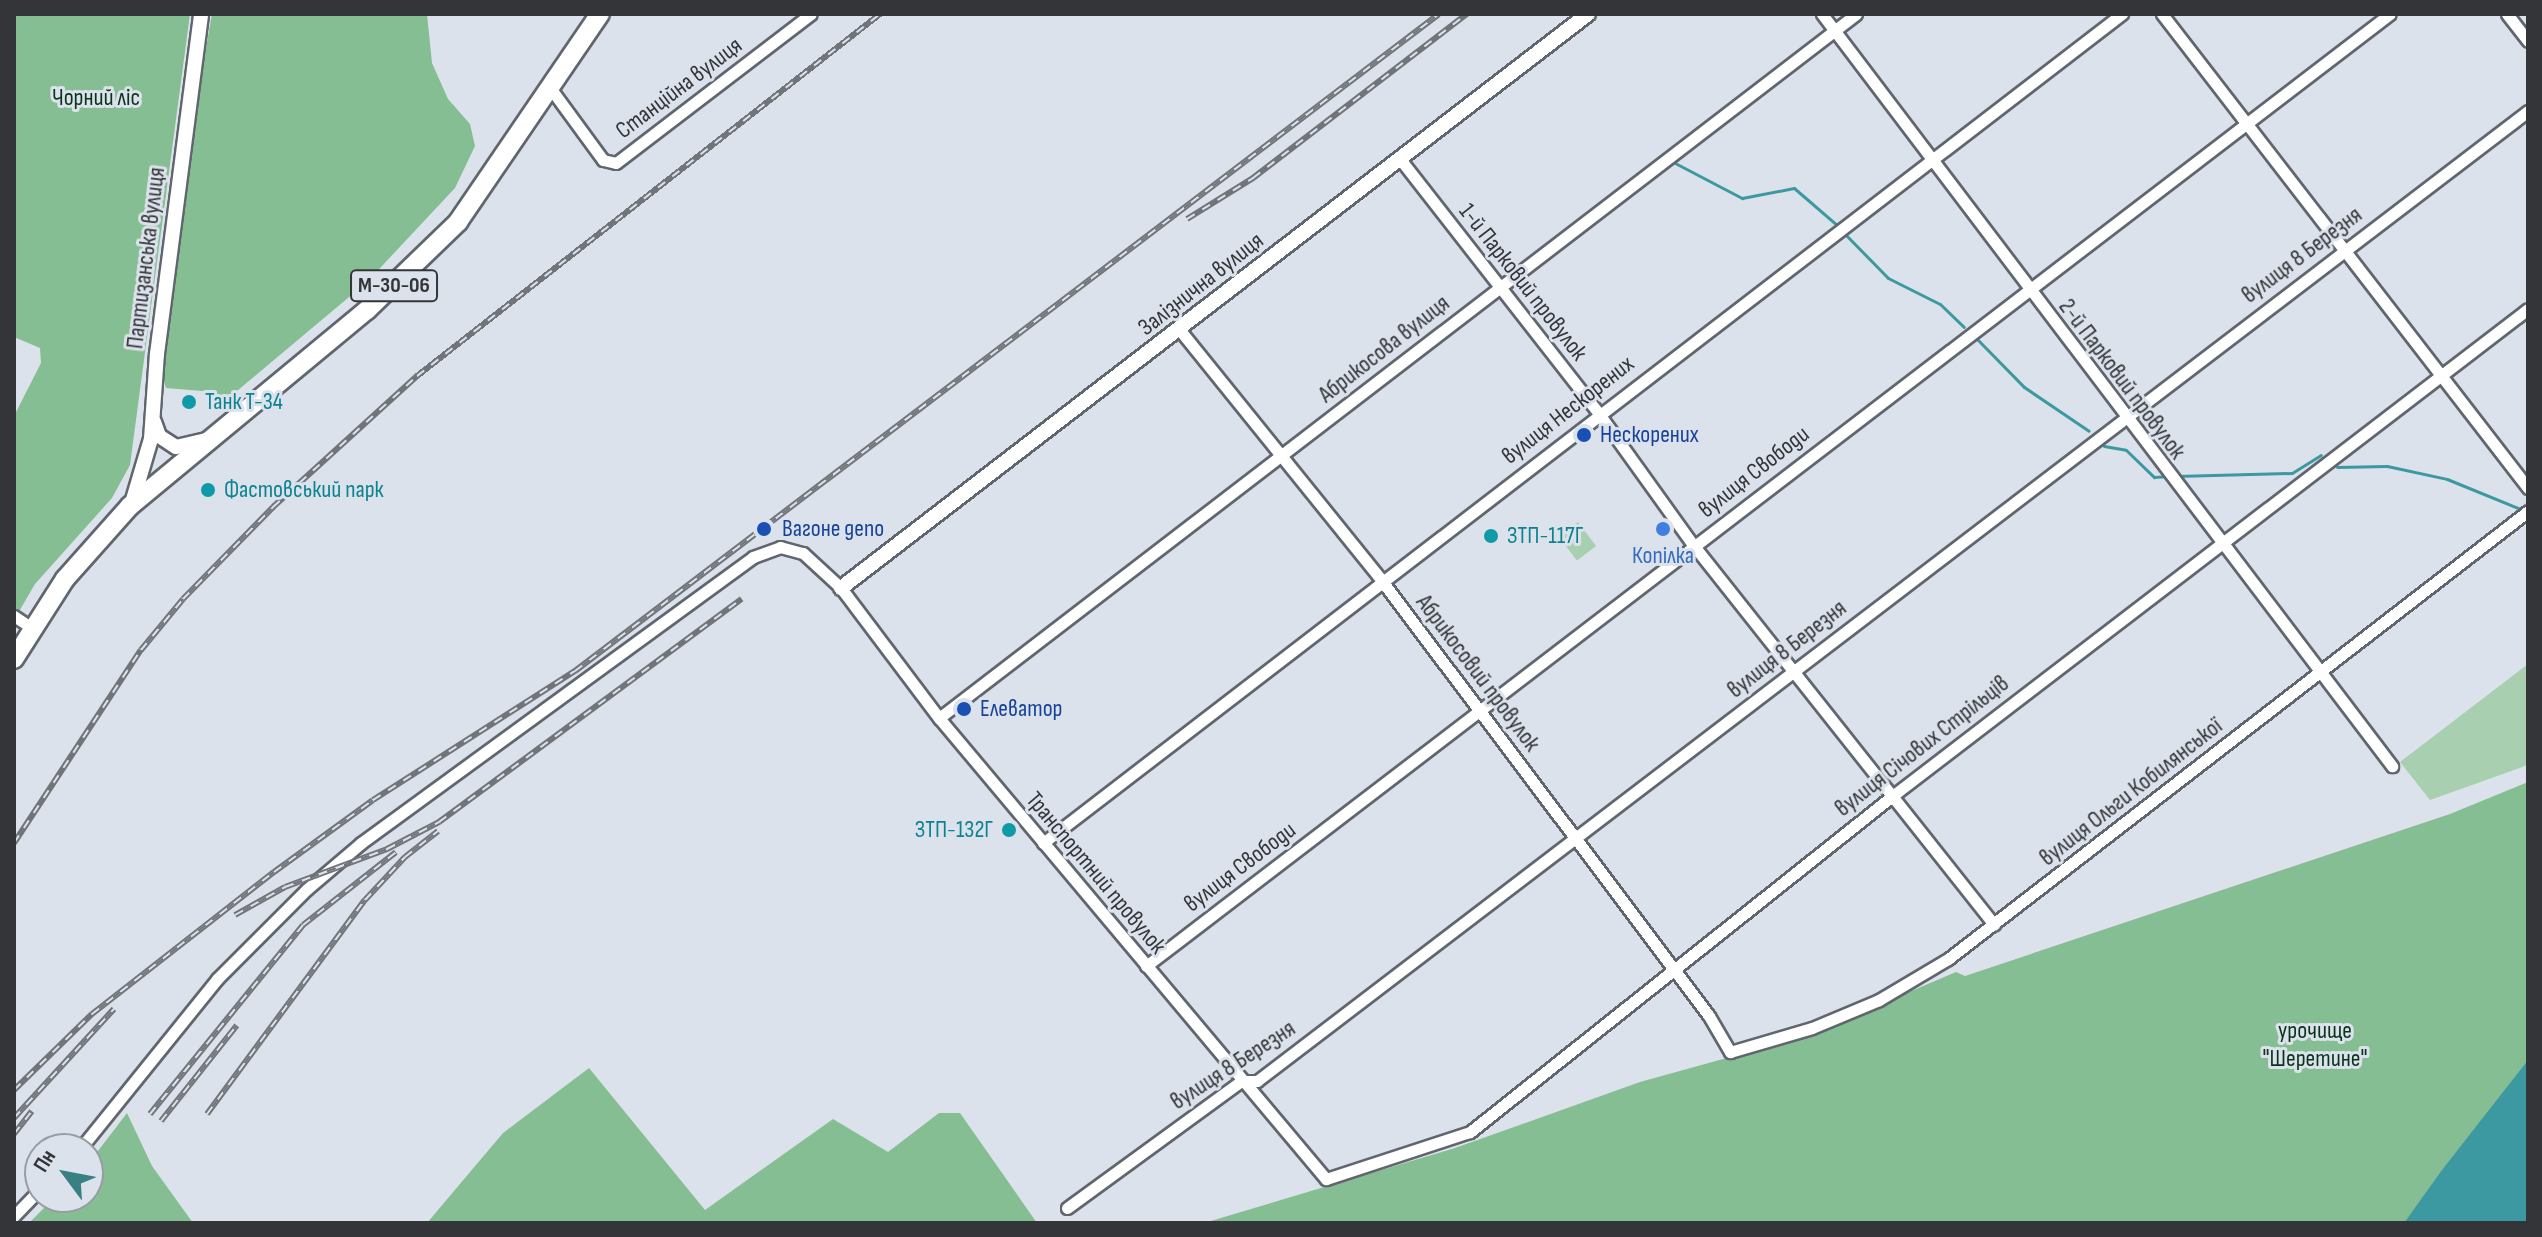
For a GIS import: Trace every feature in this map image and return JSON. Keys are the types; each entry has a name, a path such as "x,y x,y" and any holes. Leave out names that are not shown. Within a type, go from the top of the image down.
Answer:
{"main road":[{"name":"М-30-06","path":"14,659 65,579 130,506 430,251 481,192 600,14"}],"street":[{"name":"Партизанська вулиця","path":"130,506 149,451 201,14"},
{"name":"Станційна вулиця","path":"551,89 603,160 616,163 811,14"},
{"name":"Залізнична вулиця","path":"841,588 1588,14"},
{"name":"2-й Парковий провулок","path":"1822,14 1928,160 2319,675 2392,766"},
{"name":"Абрикосова вулиця","path":"939,718 1286,455 1499,287 1856,14"},
{"name":"вулиця Нескорених","path":"1043,843 1928,160 2122,14"},
{"path":"2162,14 2528,488"},
{"name":"вулиця Свободи","path":"1146,966 2390,14"},
{"path":"2507,14 2528,41"},
{"name":"вулиця 8 Березня","path":"1067,1208 1241,1081 1257,1081 1576,841 2123,417 2528,111"},
{"name":"1-й Парковий провулок","path":"1400,159 1599,414 1694,546 1994,925"},
{"name":"вулиця Січових Стрільців","path":"1326,1179 1470,1132 1891,797 2528,309"},
{"name":"Абрикосовий провулок","path":"1179,329 1286,455 1671,971 1709,1016 1730,1052"},
{"path":"153,415 166,443 185,447 207,440"},
{"name":"вулиця Ольги Кобилянської","path":"1730,1052 1812,1028 1879,1000 1994,925 2528,511"},
{"name":"Транспортний провулок","path":"93,1133 245,947 361,843 763,551 790,547 803,553 841,588 939,718 1326,1179"},
{"path":"14,616 32,628"}],"green space":[{"name":"Чорний ліс","path":"14,14 190,14 130,465 112,498 35,584 14,620 14,416 41,363 40,348 14,337"},
{"path":"212,14 427,14 432,63 448,99 470,124 475,146 455,188 367,282 225,401 202,391 166,388 163,379 192,128"},
{"path":"1578,522 1596,546 1577,560 1559,536"},
{"path":"2528,664 2528,765 2430,800 2400,762"},
{"name":"урочище \"Шеретине\"","path":"2528,782 2528,1060 2404,1223 1204,1223 1455,1148 1640,1082 1806,1036 1956,972 1965,976 2450,814"},
{"path":"589,1068 705,1210 833,1119 888,1152 939,1113 960,1113 1037,1223 427,1223 503,1133"},
{"path":"127,1113 152,1166 193,1223 29,1223 39,1213 104,1213 104,1143"}],"water":[{"path":"2528,1060 2528,1223 2404,1223 2442,1170"}],"waterway":[{"path":"1675,163 1742,198 1794,188 1838,226"},
{"path":"1843,232 1888,278 1940,304 1964,327"},
{"path":"1977,339 2024,387 2089,431"},
{"path":"2104,446 2126,450 2154,477 2169,476"},
{"path":"2176,476 2292,473 2321,455"},
{"path":"2337,467 2387,466 2447,479 2518,508"}],"railway":[{"path":"14,843 141,650 183,599 273,507 417,376 880,14"},
{"path":"14,1090 92,1014 274,872 373,800 575,671 1439,14"},
{"path":"1187,219 1253,178 1467,14"},
{"path":"235,915 285,887 387,849 439,822 742,599"},
{"path":"207,1114 365,900 405,857 438,831"},
{"path":"150,1114 303,925 396,852"},
{"path":"14,1118 114,1009"},
{"path":"161,1121 237,1025"},
{"path":"14,1134 32,1111"}],"place":[{"name":"Танк Т-34","path":"189,402"},
{"name":"Нескорених","path":"1584,435"},
{"name":"Фастовський парк","path":"208,490"},
{"name":"Вагоне депо","path":"764,529"},
{"name":"Копілка","path":"1663,529"},
{"name":"ЗТП-117Г","path":"1491,536"},
{"name":"Елеватор","path":"964,709"},
{"name":"ЗТП-132Г","path":"1009,830"}]}
